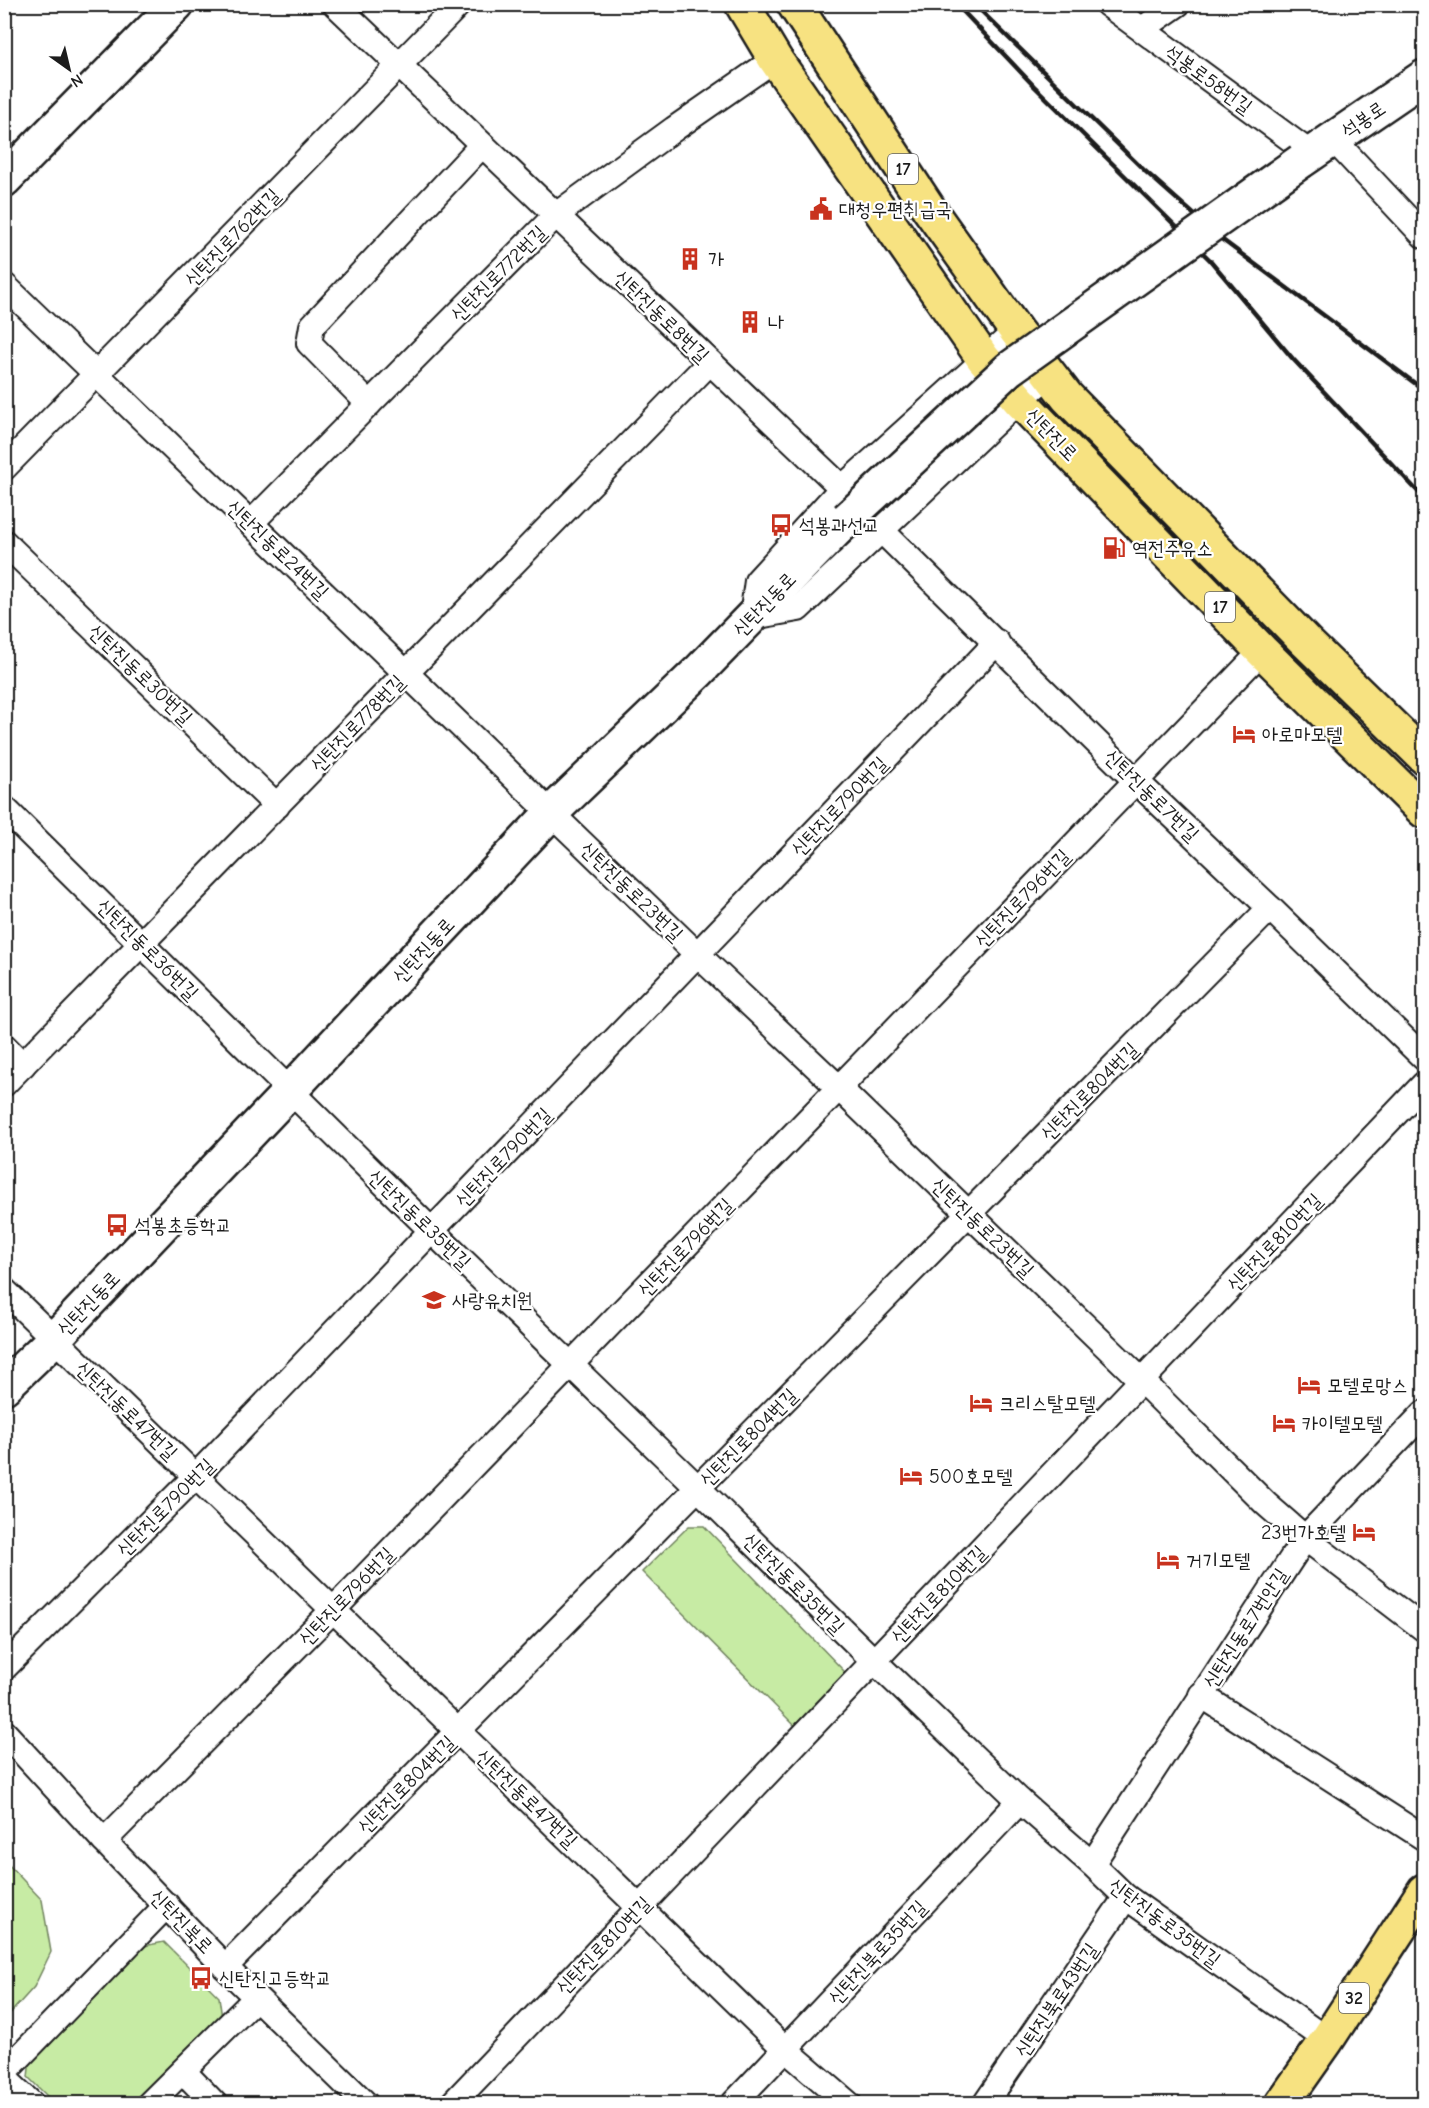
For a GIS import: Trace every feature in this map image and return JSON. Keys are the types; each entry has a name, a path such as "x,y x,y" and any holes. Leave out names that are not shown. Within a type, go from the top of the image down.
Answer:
{"main road":[{"path":"4,180 177,4"},
{"name":"신탄진로","path":"742,4 775,59 984,358 1019,400 1262,651 1425,811"},
{"name":"신탄진로","path":"794,4 913,184 1016,331 1066,397 1306,642 1425,757"},
{"name":"석봉로","path":"844,504 1009,369 1315,151 1425,77"},
{"path":"842,154 863,164 876,174 894,199 904,203 910,198 913,184"},
{"name":"신탄진동로","path":"4,1387 54,1339 552,812 752,617 844,504"},
{"name":"32","path":"1282,2103 1425,1891"}],"street":[{"name":"신탄진동로8번길","path":"335,4 710,362 844,504"},
{"name":"신탄진로762번길","path":"4,468 459,4"},
{"name":"석봉로58번길","path":"1107,4 1315,151 1425,236"},
{"path":"1142,29 1178,4"},
{"name":"신탄진로772번길","path":"251,523 556,215 775,59"},
{"path":"369,404 309,344 312,326 482,145"},
{"name":"신탄진동로24번길","path":"4,285 552,812"},
{"path":"844,504 984,358 1016,331"},
{"name":"신탄진로778번길","path":"4,1084 710,362"},
{"path":"752,617 798,609 1019,400 1049,375"},
{"name":"신탄진동로7번길","path":"881,530 1136,781 1425,1058"},
{"name":"신탄진동로30번길","path":"4,542 277,806"},
{"name":"신탄진로790번길","path":"4,1668 196,1476 997,642"},
{"name":"신탄진로796번길","path":"104,1841 333,1610 1262,651"},
{"name":"신탄진동로36번길","path":"4,808 290,1091"},
{"name":"신탄진동로23번길","path":"552,812 1142,1380 1266,1504 1305,1538 1425,1629"},
{"name":"신탄진로804번길","path":"225,1967 1270,908"},
{"path":"4,1046 23,1065"},
{"name":"신탄진로810번길","path":"452,2103 1425,1084"},
{"name":"신탄진동로35번길","path":"290,1091 874,1661 1126,1898 1326,2040"},
{"name":"신탄진동로47번길","path":"4,1290 785,2049 849,2103"},
{"name":"신탄진동로7번안길","path":"1092,1864 1305,1538 1425,1413"},
{"path":"1201,1695 1424,1838"},
{"name":"신탄진북로","path":"4,1732 104,1841 225,1967 366,2103"},
{"name":"신탄진북로35번길","path":"733,2103 1020,1800"},
{"name":"신탄진북로43번길","path":"985,2103 1126,1898"},
{"path":"4,2073 167,1905"},
{"path":"149,2103 256,1998"},
{"path":"183,2071 216,2103"},
{"path":"4,2078 32,2103"}],"green space":[{"path":"689,1526 704,1526 844,1671 844,1688 801,1732 642,1572"},
{"path":"5,1861 42,1900 51,1952 34,1987 5,2019"},
{"path":"164,1942 219,1997 222,2018 136,2103 54,2103 28,2077 30,2060 144,1946"}],"railway":[{"path":"956,4 1034,86 1210,260 1293,359 1424,498"},
{"path":"974,4 1145,171 1224,241 1424,390"}],"place":[{"name":"대청우편취급국","path":"821,209"},
{"name":"가","path":"690,259"},
{"name":"나","path":"750,322"},
{"name":"석봉과선교","path":"781,525"},
{"name":"역전주유소","path":"1114,548"},
{"name":"아로마모텔","path":"1244,734"},
{"name":"석봉초등학교","path":"117,1225"},
{"name":"사랑유치원","path":"434,1300"},
{"name":"모텔로망스","path":"1309,1385"},
{"name":"크리스탈모텔","path":"981,1403"},
{"name":"카이텔모텔","path":"1284,1423"},
{"name":"500호모텔","path":"911,1476"},
{"name":"23번가호텔","path":"1364,1532"},
{"name":"거기모텔","path":"1168,1560"},
{"name":"신탄진고등학교","path":"201,1978"}]}
